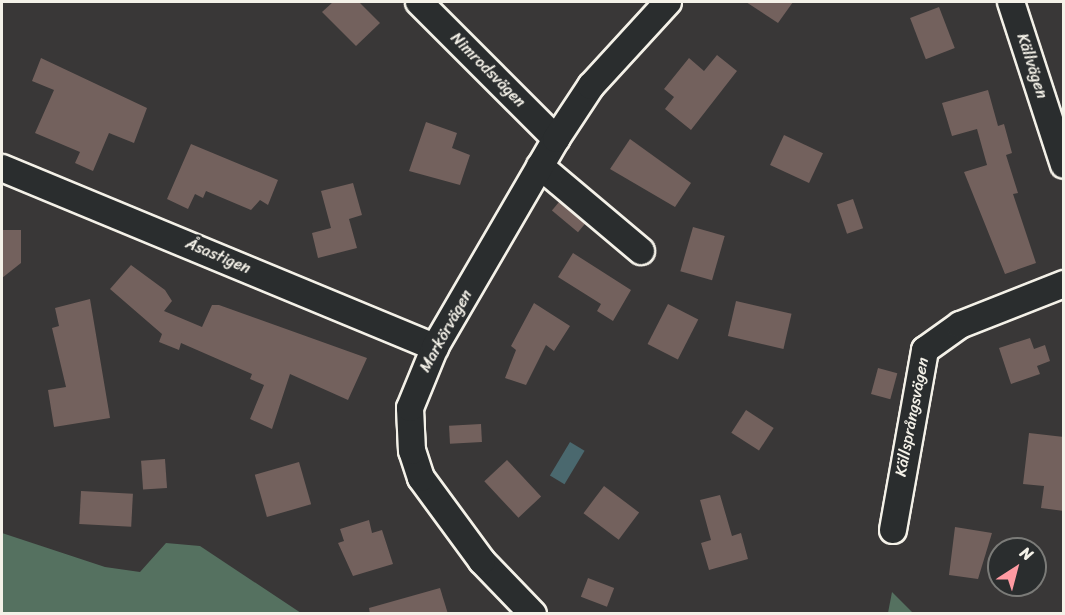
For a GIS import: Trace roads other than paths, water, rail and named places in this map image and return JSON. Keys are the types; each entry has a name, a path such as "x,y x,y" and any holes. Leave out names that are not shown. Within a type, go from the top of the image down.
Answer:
{"street":[{"name":"Nimrodsvägen","path":"419,2 556,139"},
{"name":"Markörvägen","path":"533,614 482,561 421,478 412,451 410,408 435,347 556,139 591,86 668,2"},
{"name":"Källvägen","path":"1011,2 1064,165"},
{"path":"540,166 641,251"},
{"name":"Åsastigen","path":"2,168 435,347"},
{"name":"Källsprångsvägen","path":"893,530 925,350 960,326 1064,284"}],"water":[{"path":"570,442 585,451 564,484 550,475"}]}
